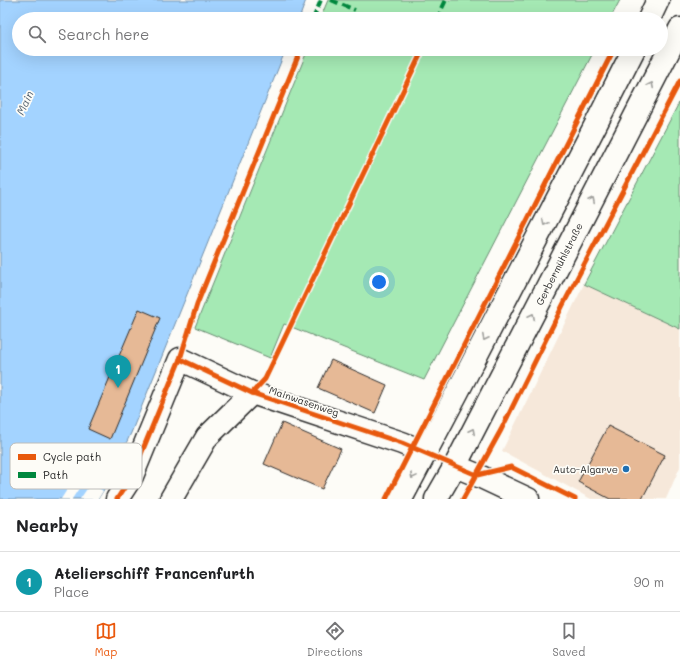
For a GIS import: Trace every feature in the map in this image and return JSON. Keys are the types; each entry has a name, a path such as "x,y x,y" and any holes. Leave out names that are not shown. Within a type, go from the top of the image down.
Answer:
{"main road":[{"path":"652,12 658,0"},
{"name":"Gerbermühlstraße","path":"668,52 680,29"},
{"path":"401,499 630,56"},
{"name":"Gerbermühlstraße","path":"436,499 455,466 666,56"},
{"name":"Mainwasenweg","path":"142,452 180,359 252,393 402,443 477,475 528,499"},
{"path":"171,499 207,437 252,393"},
{"name":"Mainwasenweg","path":"117,499 124,489"}],"shaded area":[{"path":"584,284 680,329 680,467 666,499 591,499 502,451"}],"green space":[{"path":"328,0 620,0 614,12 323,12"},
{"path":"305,56 591,56 424,380 284,324 270,358 195,327"},
{"path":"680,101 680,329 584,284"}],"water":[{"name":"Main","path":"0,0 306,0 302,12 12,12 12,56 283,56 126,443 10,443 10,489 104,489 98,499 0,499"}],"pier":[{"path":"67,489 78,489 72,499 61,499"},
{"path":"87,489 100,489 103,491 98,499 80,499"}],"building":[{"path":"139,309 160,318 110,439 88,429"},
{"path":"331,360 387,385 375,413 318,388"},
{"path":"282,423 341,449 322,489 264,464"},
{"path":"608,426 665,455 642,499 610,499 578,482"}],"marked path":[{"path":"316,12 321,0"},
{"path":"331,0 355,10"},
{"path":"440,12 446,0"}],"cycle path":[{"path":"142,452 180,359 197,304 298,56"},
{"path":"252,393 265,379 420,56"},
{"path":"386,499 610,56"},
{"path":"463,499 501,430 563,305 680,81"},
{"path":"180,359 252,393 402,443 477,475"},
{"path":"477,475 511,467 575,499"},
{"path":"117,499 124,489"}],"place":[{"name":"Atelierschiff Francenfurth","path":"118,388"},
{"name":"Auto-Algarve","path":"626,469"}]}
